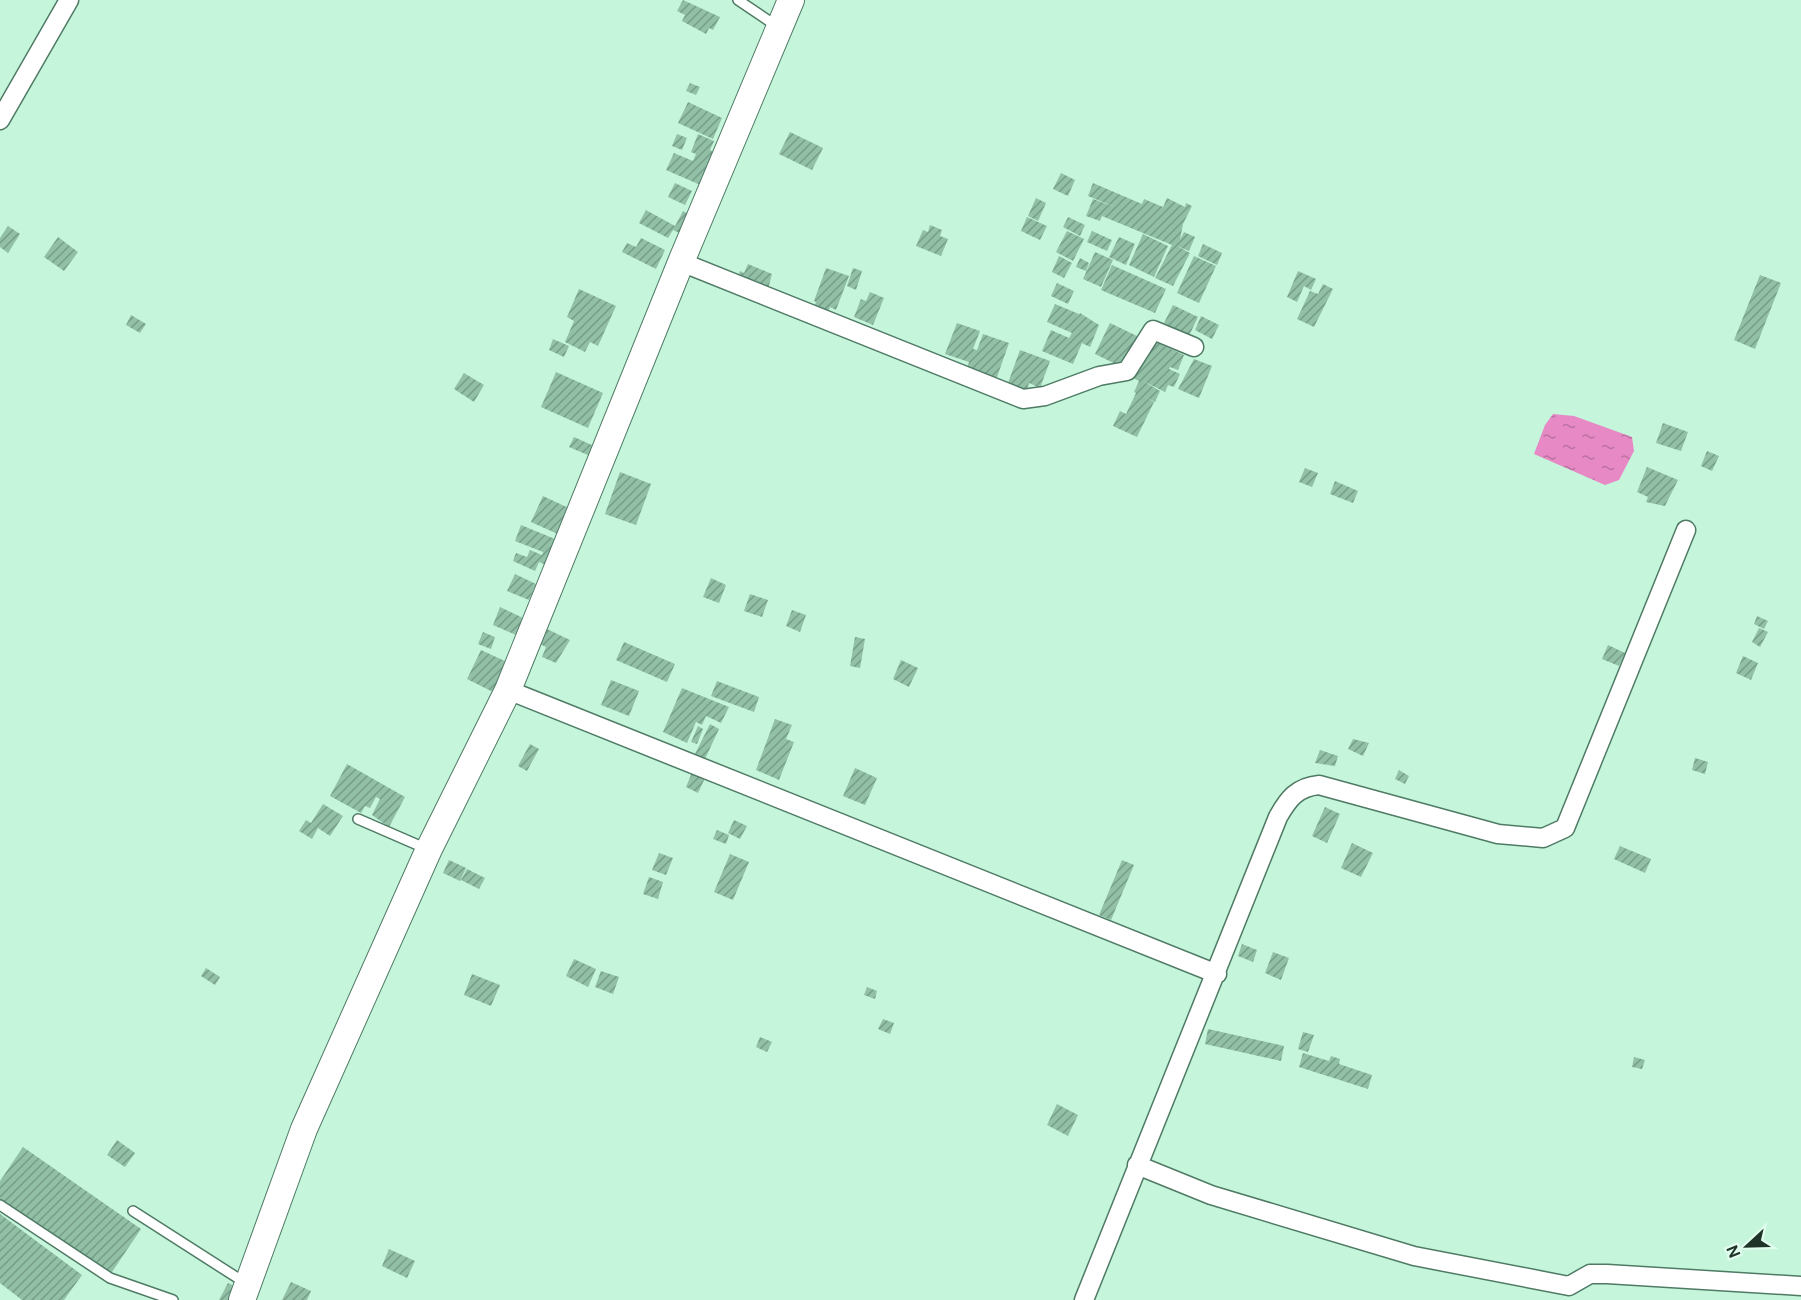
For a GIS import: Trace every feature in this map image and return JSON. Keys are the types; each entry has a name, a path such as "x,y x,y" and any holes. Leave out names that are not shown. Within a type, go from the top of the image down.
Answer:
{"street":[{"path":"0,120 69,0"},
{"path":"245,1292 304,1129 429,849 508,690 681,262 791,0"},
{"path":"681,262 1023,399 1045,396 1098,376 1127,371 1153,330 1194,347"},
{"path":"1084,1300 1278,817 1287,801 1300,789 1319,785 1335,787 1498,834 1543,838 1565,828 1686,530"},
{"path":"508,690 1216,974"},
{"path":"1137,1165 1211,1195 1414,1256 1568,1293 1590,1274 1801,1287"}],"lane":[{"path":"738,0 778,27"},
{"path":"358,819 429,849"},
{"path":"0,1205 110,1278 173,1300"},
{"path":"133,1211 245,1292"}],"water":[{"path":"1553,414 1574,416 1632,437 1634,451 1619,480 1605,485 1534,454 1545,425"}],"building":[{"path":"683,0 720,17 713,30 709,28 706,34 682,21 685,15 677,11"},
{"path":"690,83 700,87 696,95 686,91"},
{"path":"688,102 722,118 713,139 678,123"},
{"path":"790,132 823,148 812,170 779,154"},
{"path":"677,134 687,138 682,150 672,146"},
{"path":"698,134 714,141 710,150 716,153 705,187 666,170 674,153 693,161 696,154 691,152"},
{"path":"1061,173 1075,180 1068,196 1053,189"},
{"path":"675,183 692,191 685,205 668,197"},
{"path":"1093,183 1142,204 1144,199 1163,207 1167,198 1185,207 1186,203 1192,206 1183,224 1180,240 1184,232 1195,237 1189,251 1177,246 1190,253 1173,286 1155,278 1172,245 1102,216 1100,221 1086,216 1093,199 1115,207 1088,196"},
{"path":"1036,198 1046,203 1038,221 1028,216"},
{"path":"646,210 675,226 683,211 693,216 684,235 673,230 668,238 639,223"},
{"path":"1027,217 1047,226 1040,240 1021,231"},
{"path":"1068,217 1085,225 1080,236 1063,227"},
{"path":"930,225 942,230 940,236 948,239 941,256 916,246 923,230 928,232"},
{"path":"8,226 20,234 8,253 0,247 0,238"},
{"path":"1067,231 1084,239 1073,261 1056,252"},
{"path":"1092,231 1112,240 1107,251 1087,242"},
{"path":"1143,234 1168,246 1154,277 1129,265"},
{"path":"58,237 78,252 64,271 44,257"},
{"path":"1119,237 1135,244 1126,265 1109,257"},
{"path":"641,238 665,250 656,269 622,252 627,243 636,247"},
{"path":"1203,244 1222,253 1217,265 1198,256"},
{"path":"1095,252 1113,260 1101,287 1083,279"},
{"path":"1059,256 1072,263 1064,278 1052,272"},
{"path":"1194,256 1216,266 1199,303 1177,293"},
{"path":"1080,258 1089,263 1086,271 1076,267"},
{"path":"748,264 772,274 766,297 735,284 740,271 744,273"},
{"path":"1112,265 1166,289 1155,313 1101,290"},
{"path":"826,268 849,276 836,310 830,307 827,315 813,310"},
{"path":"853,268 862,271 856,290 847,286"},
{"path":"1298,271 1316,279 1311,290 1304,286 1297,302 1287,297"},
{"path":"1760,275 1781,283 1755,349 1734,340"},
{"path":"1057,283 1074,291 1068,304 1051,296"},
{"path":"1323,284 1333,289 1314,327 1297,319 1310,291 1318,294"},
{"path":"579,289 616,306 598,346 590,342 585,352 565,342 574,321 567,317"},
{"path":"870,292 884,298 873,325 854,317 861,299 866,301"},
{"path":"1055,304 1079,314 1076,320 1080,313 1099,325 1090,347 1082,343 1073,364 1042,351 1051,330 1069,338 1072,333 1047,322"},
{"path":"1173,305 1198,317 1189,336 1164,323"},
{"path":"131,315 146,324 140,333 126,325"},
{"path":"1201,316 1219,325 1212,339 1195,330"},
{"path":"957,323 980,331 973,349 977,350 983,334 1009,343 996,380 967,369 969,362 945,354"},
{"path":"1110,323 1139,337 1124,368 1095,354"},
{"path":"553,339 569,346 564,357 549,350"},
{"path":"1153,341 1184,355 1178,370 1170,367 1169,369 1180,374 1174,387 1168,385 1165,392 1143,381 1160,391 1155,402 1145,397 1154,402 1137,437 1113,426 1120,411 1126,414 1136,393 1134,392 1139,381 1133,378"},
{"path":"1020,350 1050,361 1040,388 1029,383 1027,390 1008,383"},
{"path":"1194,359 1212,366 1199,398 1178,389"},
{"path":"556,372 603,393 588,428 541,407"},
{"path":"464,373 484,385 474,402 454,389"},
{"path":"1663,423 1688,432 1681,451 1656,443"},
{"path":"574,437 594,446 590,456 569,447"},
{"path":"1707,451 1719,456 1712,471 1701,466"},
{"path":"1647,467 1678,480 1665,506 1646,502 1648,497 1637,492"},
{"path":"1305,468 1318,473 1312,487 1299,482"},
{"path":"620,472 651,484 636,525 605,514"},
{"path":"1335,481 1358,491 1353,503 1330,494"},
{"path":"543,496 573,510 562,536 531,522"},
{"path":"521,525 555,539 546,565 539,562 535,571 513,561 516,553 527,557 530,550 542,555 543,552 515,541"},
{"path":"515,574 536,584 529,600 507,591"},
{"path":"711,578 726,585 719,603 703,597"},
{"path":"750,594 768,600 762,617 744,611"},
{"path":"500,607 523,618 516,635 493,625"},
{"path":"792,610 806,615 800,632 786,626"},
{"path":"1757,616 1768,621 1764,629 1754,624"},
{"path":"1759,628 1768,632 1760,647 1752,642"},
{"path":"547,629 570,640 556,663 542,657 546,647 540,644"},
{"path":"483,632 495,637 491,649 478,644"},
{"path":"855,637 865,639 860,668 850,666"},
{"path":"624,642 675,664 667,682 616,660"},
{"path":"1608,645 1625,653 1619,666 1602,659"},
{"path":"481,650 507,662 493,692 467,679"},
{"path":"1743,656 1758,663 1751,680 1736,673"},
{"path":"901,660 918,668 909,687 893,679"},
{"path":"611,680 639,691 629,716 601,705"},
{"path":"717,681 759,697 754,712 711,696"},
{"path":"682,688 729,707 721,723 706,716 702,725 696,722 687,743 663,732"},
{"path":"775,719 792,725 786,739 794,742 779,780 756,770"},
{"path":"710,724 719,729 705,759 695,754"},
{"path":"698,726 703,729 697,744 691,742"},
{"path":"1353,739 1369,743 1363,756 1348,749"},
{"path":"530,744 539,749 527,771 518,766"},
{"path":"1320,750 1338,756 1335,766 1315,763"},
{"path":"1695,758 1708,762 1705,774 1692,770"},
{"path":"347,764 405,797 389,827 372,815 380,799 376,797 370,808 365,806 361,813 330,796"},
{"path":"855,768 877,778 865,805 843,796"},
{"path":"693,770 706,776 698,793 686,787"},
{"path":"1399,770 1409,776 1405,784 1395,779"},
{"path":"323,804 343,816 330,836 318,828 312,839 299,831 306,820 311,823"},
{"path":"1325,807 1340,814 1327,843 1312,836"},
{"path":"734,820 747,826 740,839 728,833"},
{"path":"717,830 729,835 726,844 713,839"},
{"path":"1352,843 1373,853 1361,877 1341,868"},
{"path":"1620,846 1651,859 1645,873 1614,859"},
{"path":"659,853 673,858 666,875 652,870"},
{"path":"730,854 749,862 733,900 714,892"},
{"path":"449,860 466,868 460,881 443,873"},
{"path":"1122,860 1134,865 1111,920 1099,915"},
{"path":"467,869 485,878 479,889 461,880"},
{"path":"649,877 663,882 658,899 643,894"},
{"path":"1242,944 1257,950 1253,962 1238,956"},
{"path":"1273,952 1289,958 1281,980 1265,973"},
{"path":"574,959 596,969 588,987 566,976"},
{"path":"206,968 220,977 215,985 201,976"},
{"path":"601,971 619,977 613,994 595,987"},
{"path":"472,974 500,985 491,1006 464,995"},
{"path":"867,987 877,991 875,999 864,995"},
{"path":"883,1019 894,1023 890,1034 878,1029"},
{"path":"1208,1029 1284,1046 1281,1061 1205,1044"},
{"path":"1303,1032 1314,1035 1308,1052 1298,1049"},
{"path":"760,1037 772,1042 767,1052 756,1047"},
{"path":"1303,1053 1329,1061 1331,1056 1340,1059 1339,1064 1372,1075 1368,1089 1299,1067"},
{"path":"1634,1057 1645,1060 1642,1069 1632,1067"},
{"path":"1057,1104 1078,1115 1068,1136 1047,1125"},
{"path":"117,1140 135,1153 125,1167 107,1155"},
{"path":"23,1147 141,1229 110,1275 0,1199 0,1181"},
{"path":"0,1214 82,1275 64,1300 22,1300 0,1283"},
{"path":"389,1249 415,1261 407,1278 382,1266"},
{"path":"291,1282 311,1291 307,1300 282,1300"},
{"path":"228,1283 242,1290 237,1300 219,1300"}]}
